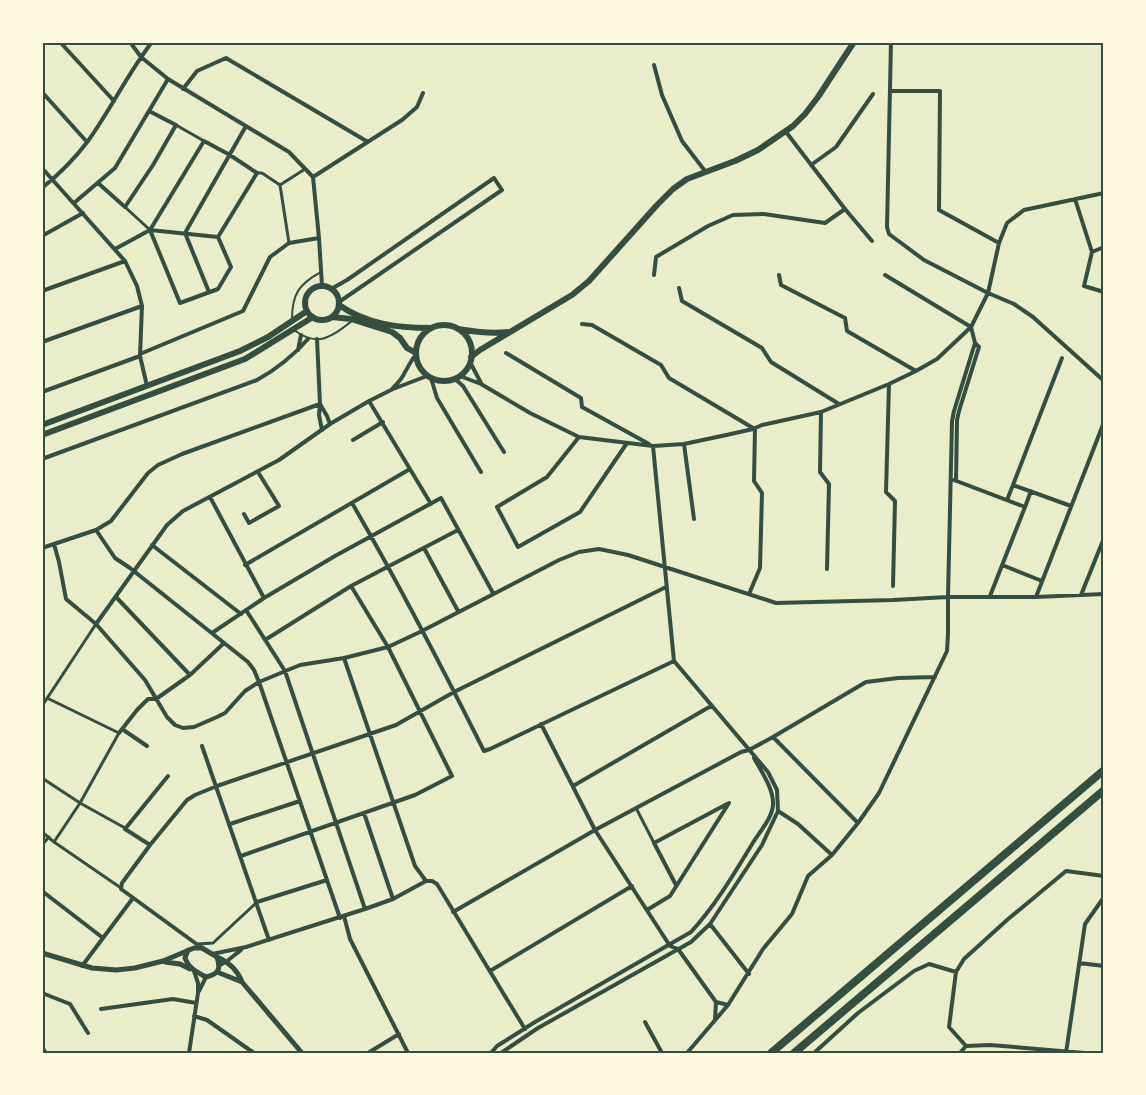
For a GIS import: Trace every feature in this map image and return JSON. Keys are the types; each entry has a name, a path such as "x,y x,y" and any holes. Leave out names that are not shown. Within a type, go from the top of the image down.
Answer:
{"highway":[{"path":"771,1053 1104,770"},
{"path":"794,1053 1104,790"}],"main road":[{"path":"471,359 572,296 589,281 673,189 687,179 758,150 786,132 805,114 818,97 854,42"},
{"path":"416,354 392,332 354,320 332,317 322,320 313,318 307,310 308,294 322,286 331,289 335,292 339,304 353,314 395,327 448,326 473,332 496,334 511,332"},
{"path":"332,317 339,304"},
{"path":"42,425 240,351 268,337 307,310"},
{"path":"42,435 245,359 313,318"},
{"path":"431,328 420,339 416,354 419,367 429,377 447,381 457,378 466,370 471,359 468,340 457,328"}],"street":[{"path":"60,42 114,101"},
{"path":"130,42 141,57 168,79 289,152 313,177 322,286"},
{"path":"42,188 87,142 152,42"},
{"path":"891,42 887,227 889,234 924,260 1014,304 1033,317 1104,381"},
{"path":"183,89 197,71 226,58 368,142"},
{"path":"654,65 662,95 682,141 705,171"},
{"path":"74,203 115,168 168,79"},
{"path":"890,91 940,91 939,210 999,243"},
{"path":"42,92 87,142"},
{"path":"313,177 402,120 417,107 423,93"},
{"path":"811,165 836,147 873,94"},
{"path":"149,111 280,185 289,243"},
{"path":"125,207 176,125"},
{"path":"185,233 246,126"},
{"path":"786,132 872,241"},
{"path":"115,249 150,230 204,141"},
{"path":"42,168 125,261 137,286 142,306 140,355 147,387"},
{"path":"280,185 306,169"},
{"path":"218,237 257,173"},
{"path":"331,289 494,178 502,190 339,304"},
{"path":"98,183 150,230 180,303 218,289 231,267 218,237"},
{"path":"457,378 481,384 530,413 579,437 653,446 684,444 821,412 916,371 937,359 971,327 988,293 999,243 1007,223 1024,210 1104,193"},
{"path":"1075,199 1092,252 1084,286 1104,292"},
{"path":"654,275 656,257 699,231 733,215 764,214 825,223 845,209"},
{"path":"42,236 83,213"},
{"path":"150,230 218,237"},
{"path":"185,233 209,292"},
{"path":"42,392 140,355 243,311 270,257 289,243 319,238"},
{"path":"1092,252 1104,247"},
{"path":"42,291 125,261"},
{"path":"779,275 781,285 845,318 847,331 916,371"},
{"path":"885,275 971,327 975,344 979,348 957,420 956,481"},
{"path":"679,288 682,301 762,348 771,362 840,404"},
{"path":"42,342 142,306"},
{"path":"582,324 592,325 661,365 669,378 754,428"},
{"path":"297,351 301,335"},
{"path":"42,459 257,380 274,371 308,339"},
{"path":"317,339 319,415 322,430"},
{"path":"687,1053 728,1005 763,949 792,914 808,876 832,855 879,793 947,651 952,421 975,344"},
{"path":"506,353 581,398 582,407 653,446"},
{"path":"393,389 416,354"},
{"path":"1006,500 1062,358"},
{"path":"471,359 481,384"},
{"path":"42,706 96,624 167,525 183,511 279,460 330,424 369,401 393,389 429,377 437,398 482,472"},
{"path":"457,378 504,452"},
{"path":"889,384 886,492 895,501 892,586"},
{"path":"369,401 431,504"},
{"path":"320,404 330,424"},
{"path":"42,548 96,530 111,521 148,473 158,465 182,454 320,404"},
{"path":"821,412 820,472 829,484 827,569"},
{"path":"353,440 382,422"},
{"path":"1036,597 1104,422"},
{"path":"749,594 760,568 762,493 754,482 754,428"},
{"path":"579,437 547,477 497,507 518,548 580,512 627,443"},
{"path":"684,444 694,519"},
{"path":"501,1053 547,1023 691,942 710,924 762,845 778,811 777,790 768,772 674,661 653,446"},
{"path":"245,565 410,469"},
{"path":"244,514 249,523 279,506 258,472"},
{"path":"951,479 1025,507"},
{"path":"1013,484 1071,506"},
{"path":"990,596 1031,491"},
{"path":"210,497 264,598"},
{"path":"212,633 264,598 335,556 441,498 493,593"},
{"path":"352,503 484,751 674,661"},
{"path":"96,530 115,558 248,662 254,670 327,880 350,939 408,1053"},
{"path":"266,640 351,586 458,530"},
{"path":"1081,596 1104,538"},
{"path":"54,544 66,599 96,624 146,680 167,717 175,725 183,728 194,727 225,713 245,691 259,682 300,665 344,658 388,647 560,560 579,552 598,549 628,555 776,603 1104,594"},
{"path":"152,545 241,614"},
{"path":"424,548 458,611"},
{"path":"1002,565 1042,581"},
{"path":"241,856 394,803 452,776 388,647 351,586"},
{"path":"122,889 122,883 150,845 187,800 195,795 396,725 454,692 666,587"},
{"path":"116,597 190,675"},
{"path":"246,610 285,671 365,909"},
{"path":"54,842 80,803 121,731 137,710 148,699 156,699 190,675 224,643"},
{"path":"344,658 415,866 426,881"},
{"path":"453,912 595,830 773,737 866,682 934,677"},
{"path":"47,699 121,731 147,746"},
{"path":"573,786 711,706"},
{"path":"541,724 595,830 670,946 678,949 716,1002 728,1005"},
{"path":"773,737 858,823"},
{"path":"202,746 270,940"},
{"path":"490,1053 497,1046 525,1029 692,932 703,919 770,816 773,804 772,794 749,750"},
{"path":"126,829 168,776"},
{"path":"42,778 150,845"},
{"path":"230,824 300,801"},
{"path":"647,910 670,896 729,803 654,843"},
{"path":"636,808 676,886"},
{"path":"778,811 798,824 832,855"},
{"path":"364,813 393,899"},
{"path":"42,832 200,946 227,961 302,1053"},
{"path":"42,845 49,837"},
{"path":"966,1047 949,1027 956,972 964,958 1066,871 1104,876"},
{"path":"42,953 82,966 116,970 163,961 188,950 213,943 257,902 327,880"},
{"path":"214,955 342,917 393,899 426,881 432,881 437,884 525,1029"},
{"path":"490,971 632,886"},
{"path":"42,891 103,938"},
{"path":"1066,1052 1085,924 1104,897"},
{"path":"82,966 133,898"},
{"path":"710,924 749,974"},
{"path":"198,992 206,977 217,972 220,965 243,948"},
{"path":"188,950 185,958 198,983 189,1053"},
{"path":"214,955 220,965"},
{"path":"163,961 180,964 206,977"},
{"path":"1078,963 1104,966"},
{"path":"814,1053 858,1013 914,971 929,964 956,972"},
{"path":"217,972 242,982"},
{"path":"42,993 70,1004 88,1033"},
{"path":"101,1009 173,999 196,1003"},
{"path":"714,1021 716,1002"},
{"path":"194,1016 207,1020 254,1053"},
{"path":"645,1022 662,1053"},
{"path":"368,1053 399,1034"},
{"path":"960,1053 966,1047 990,1045 1085,1053"},
{"path":"42,1047 46,1053"},
{"path":"128,1053 149,1053"}],"lane":[{"path":"292,320 296,293 307,280 321,272"},
{"path":"294,330 308,339 330,337 354,320"}]}
